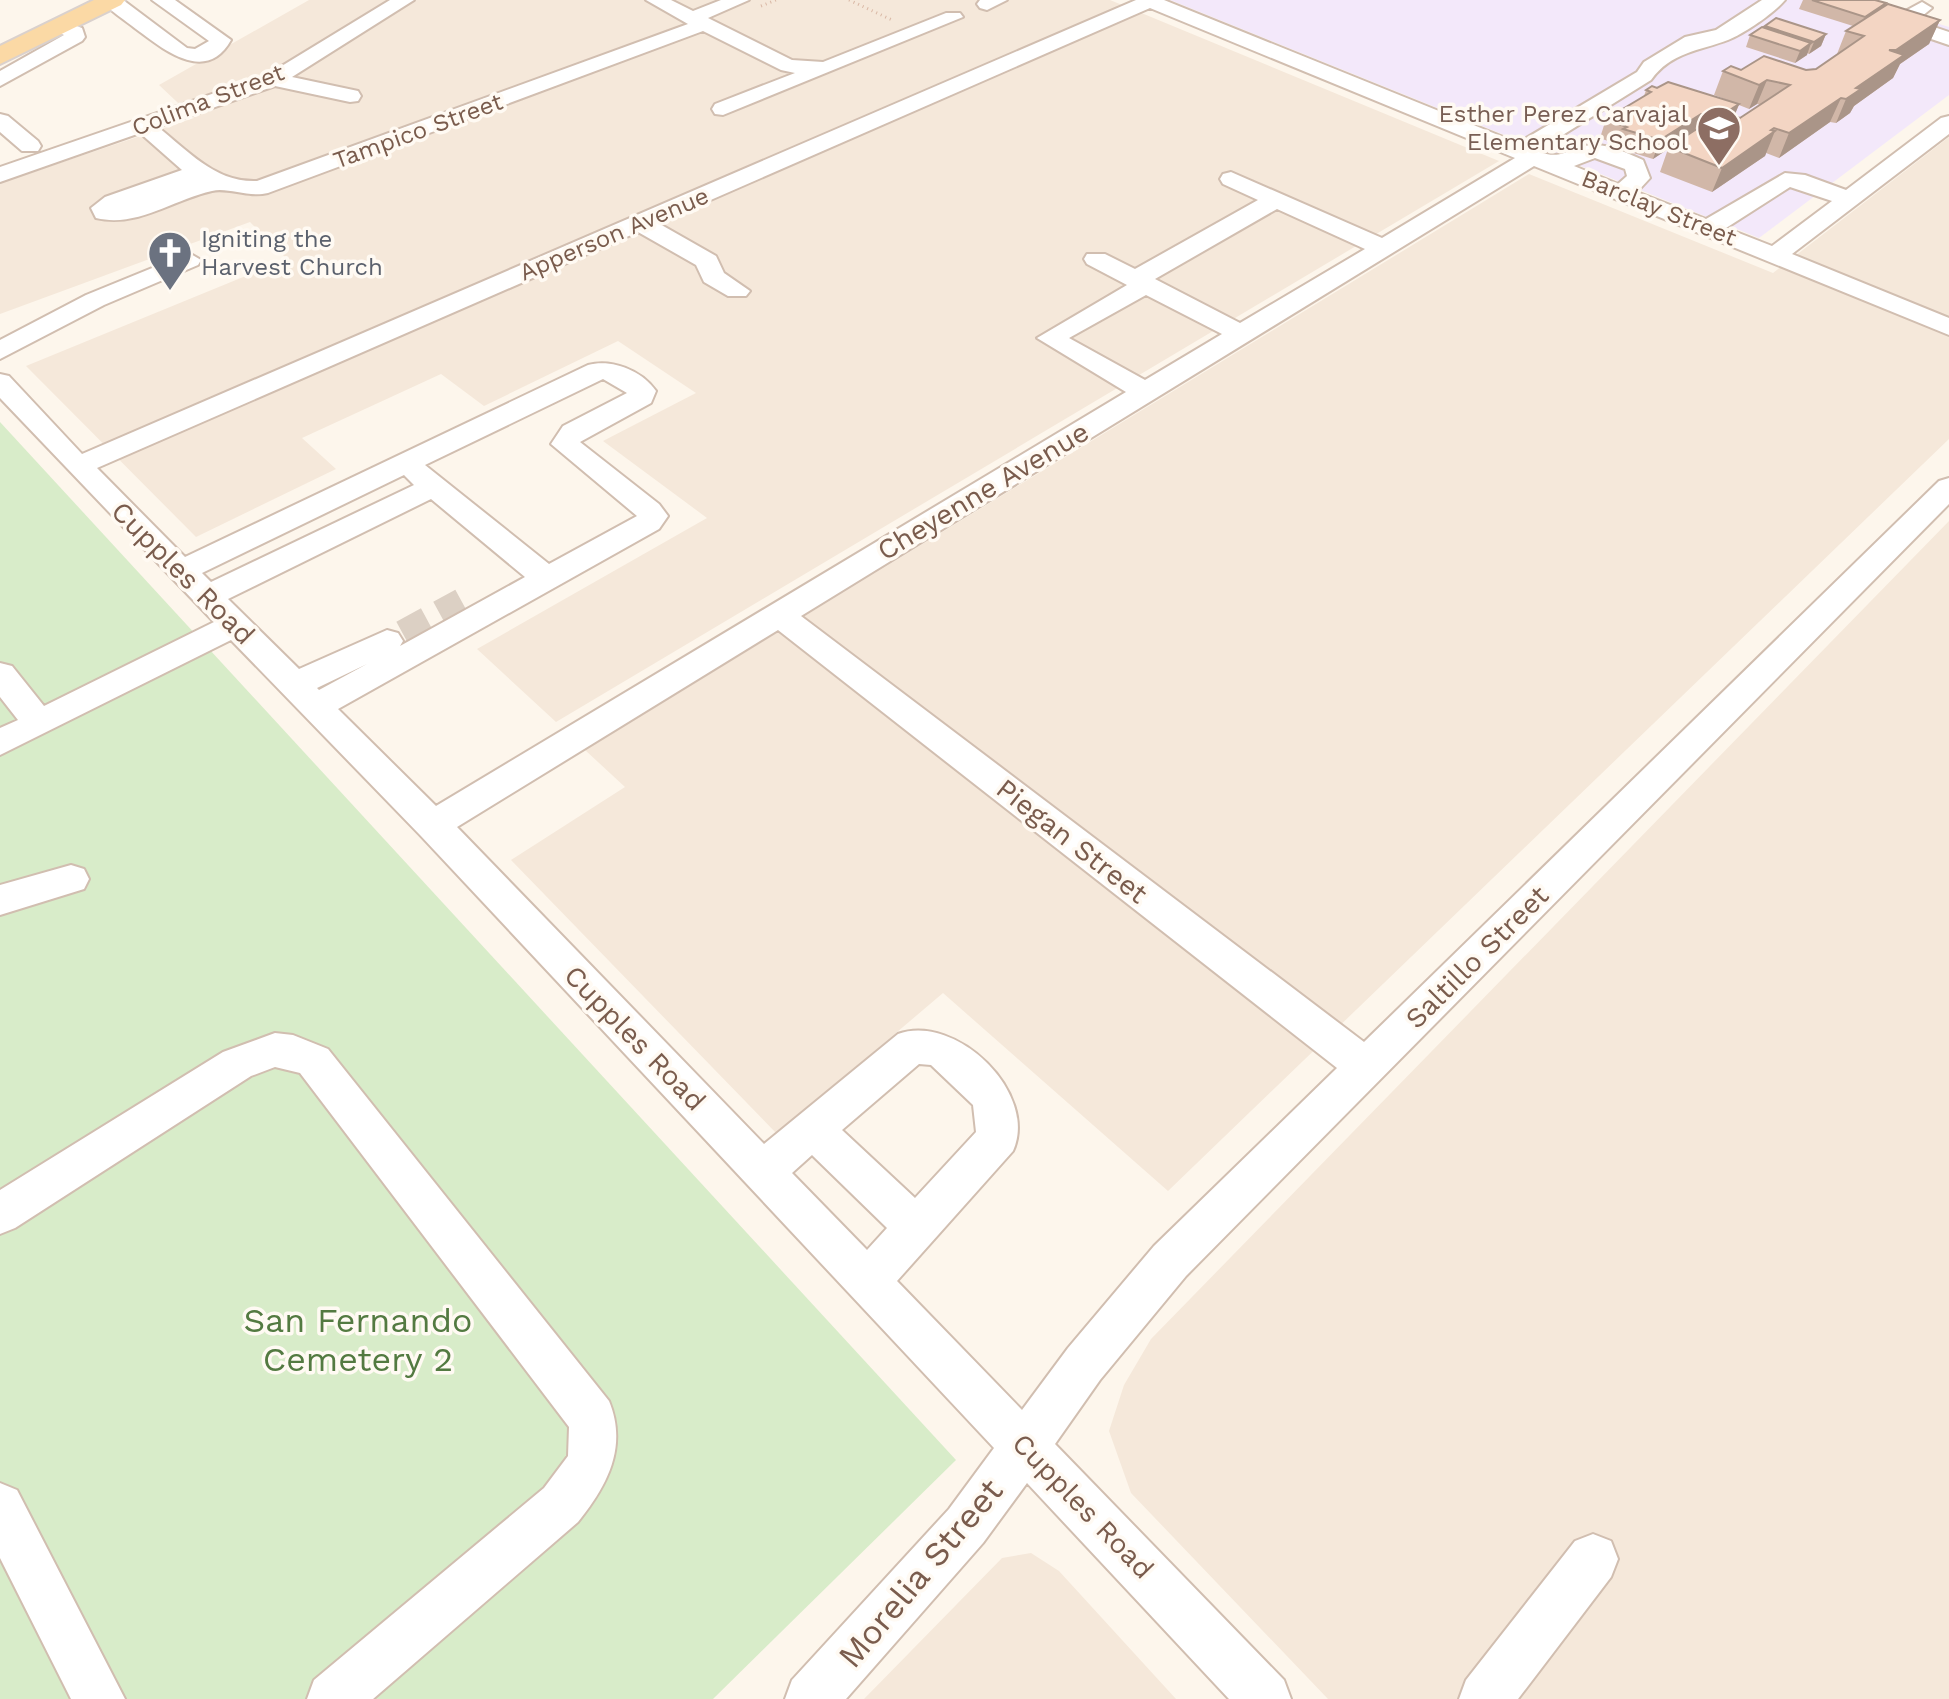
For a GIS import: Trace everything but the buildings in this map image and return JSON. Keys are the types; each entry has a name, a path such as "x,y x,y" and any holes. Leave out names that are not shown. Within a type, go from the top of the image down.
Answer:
{"main road":[{"path":"0,56 112,0"}],"street":[{"path":"112,0 181,53 198,56 219,44 221,40 162,0"},
{"name":"Colima Street","path":"0,175 37,153 144,126 274,79 404,0"},
{"path":"656,0 788,66 825,68"},
{"name":"Tampico Street","path":"144,126 207,176 234,189 275,184 698,21 739,0"},
{"path":"1536,158 1644,76 1651,66 1692,41 1722,35 1775,0"},
{"path":"1898,0 1929,10 1905,19 1906,24 1949,39"},
{"name":"Barclay Street","path":"1148,1 1949,327"},
{"name":"Apperson Avenue","path":"78,466 1148,1"},
{"path":"723,109 953,17"},
{"path":"0,80 75,37 75,32 60,26"},
{"path":"274,79 350,96"},
{"path":"0,121 37,153"},
{"path":"1775,255 1949,123"},
{"path":"1536,158 1585,150 1610,153 1635,165 1639,178 1622,193"},
{"path":"0,156 37,153"},
{"name":"Cheyenne Avenue","path":"433,825 1536,158"},
{"path":"1231,179 1383,248"},
{"path":"1709,228 1785,180 1797,180 1848,199"},
{"path":"1146,392 1050,338 1275,200"},
{"path":"640,223 707,261 713,277 737,291"},
{"path":"1096,259 1241,334"},
{"path":"0,351 95,300 189,260"},
{"path":"194,584 406,463 597,371 609,370 642,391 641,397 573,432 565,444 653,516 649,522 539,572 462,602"},
{"name":"Cupples Road","path":"0,382 78,466 433,825 1265,1699"},
{"path":"406,463 539,572"},
{"path":"194,584 434,486"},
{"name":"Saltillo Street","path":"1026,1446 1084,1364 1170,1261 1949,487"},
{"path":"305,696 539,572"},
{"name":"Piegan Street","path":"779,615 1366,1067"},
{"path":"0,743 235,625"},
{"path":"305,696 403,634"},
{"path":"0,674 39,723"},
{"path":"0,900 71,879"},
{"path":"763,1171 912,1046 941,1049 992,1097 998,1138 868,1281"},
{"path":"0,1214 237,1064 270,1049 295,1050 314,1061 592,1418 596,1446 585,1475 561,1505 333,1699"},
{"path":"813,1129 917,1228"},
{"name":"Morelia Street","path":"811,1699 966,1526 1026,1446"},
{"path":"0,1507 99,1699"},
{"path":"1485,1699 1593,1559"}],"path":[{"path":"849,0 900,24"}],"shaded area":[{"path":"309,0 1110,0 1499,161 556,722 477,649 707,518 603,441 696,393 618,341 484,406 441,374 302,438 336,469 196,537 26,366 287,259 250,222 0,314 0,183 194,118 159,85"},
{"name":"Esther Perez Carvajal Elementary School","path":"1170,0 1863,0 1949,27 1949,95 1759,238"},
{"path":"1949,137 1949,439 1168,1191 943,993 777,1134 511,860 625,787 585,750 1529,174 1773,273"},
{"path":"1949,521 1949,1699 1328,1699 1131,1493 1109,1431 1124,1385 1151,1339"},
{"path":"1031,1553 1059,1571 1176,1699 864,1699 1002,1558"}],"green space":[{"name":"San Fernando Cemetery 2","path":"0,422 956,1460 713,1699 0,1699"}],"tunnel":[{"path":"403,634 462,602"}],"place":[{"name":"Esther Perez Carvajal Elementary School","path":"1719,167"},
{"name":"Igniting the Harvest Church","path":"170,292"}]}
